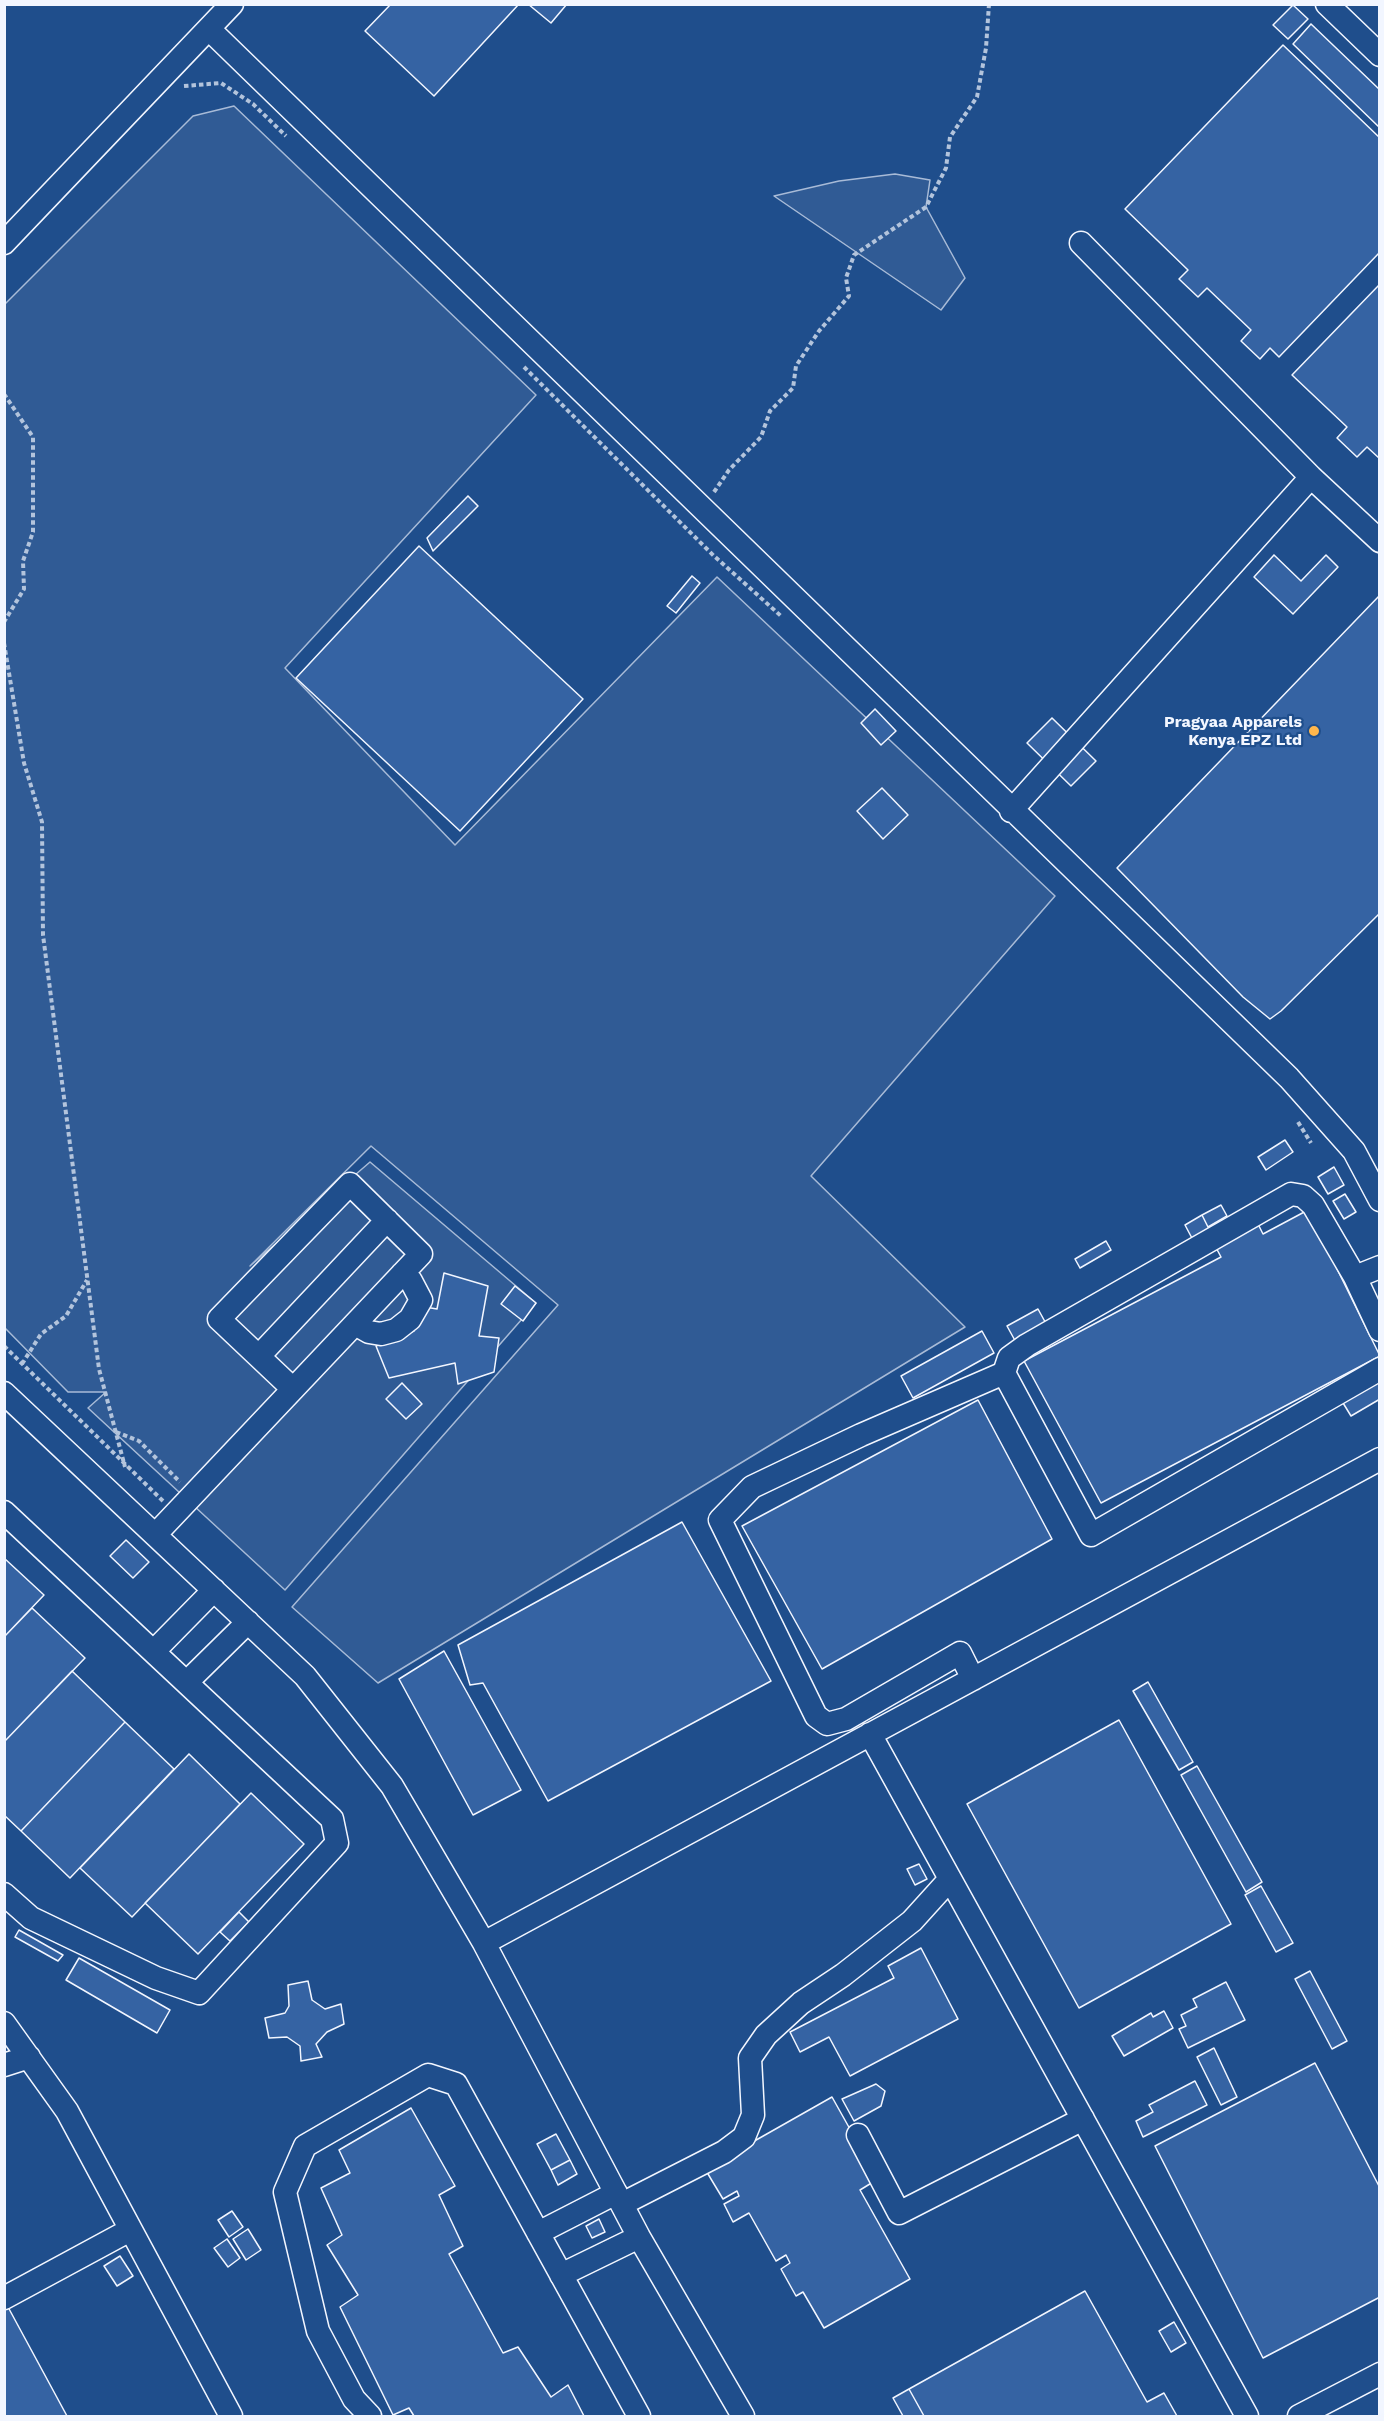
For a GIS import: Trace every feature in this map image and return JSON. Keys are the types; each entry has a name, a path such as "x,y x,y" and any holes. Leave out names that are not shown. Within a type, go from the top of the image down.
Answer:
{"street":[{"path":"4,243 210,30 232,4"},
{"path":"1327,4 1380,55"},
{"path":"210,30 1011,811 1289,1078 1354,1151 1380,1200"},
{"path":"1081,243 1311,477 1380,541"},
{"path":"1011,811 1311,477"},
{"path":"155,1534 422,1254 350,1184 219,1318 293,1389"},
{"path":"1380,1330 1355,1277 1313,1205 1303,1196 1291,1194 1027,1345 1009,1358 1004,1373 1091,1535 1380,1370"},
{"path":"259,1356 387,1220"},
{"path":"1355,1277 1380,1267"},
{"path":"355,1324 369,1332 381,1334 396,1330 410,1319 421,1300 411,1281 402,1274"},
{"path":"973,1678 960,1653 846,1719 827,1724 816,1716 720,1520 752,1487 861,1435 1004,1373"},
{"path":"4,1393 305,1676 392,1786 484,1943 639,2237 743,2416"},
{"path":"484,1943 1380,1459"},
{"path":"4,1512 332,1819 337,1843 199,1993 156,1978 31,1918 4,1894"},
{"path":"154,1651 214,1590"},
{"path":"186,1682 248,1622"},
{"path":"870,1734 1247,2416"},
{"path":"538,2233 724,2152 744,2137 753,2115 750,2058 766,2035 801,2003 843,1975 912,1921 950,1879"},
{"path":"4,2023 67,2111 231,2416"},
{"path":"4,2065 28,2057"},
{"path":"370,2416 354,2399 318,2331 285,2193 305,2145 428,2075 456,2084 639,2416"},
{"path":"858,2135 899,2213 1083,2119"},
{"path":"4,2298 130,2230"},
{"path":"561,2275 639,2237"},
{"path":"1299,2416 1380,2374"}],"path":[{"path":"703,510 729,470 761,437 771,411 793,388 796,366 819,331 849,296 846,278 854,255 926,207 946,168 950,136 977,97 986,48 989,4"},
{"path":"178,93 186,85 220,83 253,104 287,137"},
{"path":"519,362 714,556 785,620"},
{"path":"4,394 33,437 33,532 23,561 24,590 4,622"},
{"path":"4,644 24,763 42,822 43,935 99,1369 124,1465"},
{"path":"1295,1116 1311,1143"},
{"path":"22,1364 41,1334 66,1316 88,1280"},
{"path":"4,1346 175,1513"},
{"path":"115,1432 139,1441 192,1495"}],"shaded area":[{"path":"234,106 536,395 285,668 455,845 717,577 1055,896 811,1176 965,1327 378,1683 292,1607 558,1305 371,1146 250,1266 370,1162 536,1303 285,1590 88,1408 106,1392 68,1392 5,1328 5,304 193,116"},
{"path":"895,174 930,180 926,207 965,278 941,310 774,196 839,181"}],"building":[{"path":"391,4 519,4 434,96 365,31"},
{"path":"528,4 567,4 551,23"},
{"path":"1293,5 1308,19 1288,39 1273,25"},
{"path":"1311,24 1380,90 1380,128 1293,44"},
{"path":"1283,45 1380,138 1380,252 1279,357 1270,348 1260,359 1241,341 1251,330 1207,288 1198,297 1179,279 1188,270 1125,209"},
{"path":"1380,284 1380,459 1367,447 1357,457 1337,438 1347,427 1292,375"},
{"path":"468,496 478,506 433,551 427,538"},
{"path":"419,546 583,699 460,831 296,678"},
{"path":"1274,555 1301,581 1326,555 1338,567 1293,614 1254,577"},
{"path":"692,576 700,583 676,613 667,606"},
{"name":"Pragyaa Apparels Kenya EPZ Ltd","path":"1380,595 1380,913 1281,1011 1270,1019 1243,997 1117,868"},
{"path":"875,709 896,731 881,745 861,723"},
{"path":"1052,718 1096,761 1071,786 1027,743"},
{"path":"882,788 908,815 883,839 857,811"},
{"path":"1285,1140 1293,1152 1266,1170 1258,1157"},
{"path":"1334,1167 1344,1185 1328,1194 1318,1177"},
{"path":"1345,1194 1356,1212 1344,1219 1333,1201"},
{"path":"1221,1205 1227,1216 1208,1227 1202,1215"},
{"path":"1308,1210 1380,1356 1101,1503 1024,1361 1221,1257 1213,1242 1256,1220 1263,1234"},
{"path":"1202,1215 1211,1233 1194,1242 1185,1225"},
{"path":"1106,1241 1111,1250 1080,1268 1075,1259"},
{"path":"444,1273 488,1286 479,1336 499,1338 494,1372 458,1384 455,1363 389,1378 376,1346 414,1331 412,1327 425,1307 437,1309"},
{"path":"515,1286 536,1303 523,1321 501,1304"},
{"path":"1038,1309 1049,1329 1018,1346 1007,1326"},
{"path":"982,1331 994,1353 913,1398 901,1376"},
{"path":"1380,1374 1380,1399 1351,1416 1340,1398"},
{"path":"402,1383 422,1404 406,1419 386,1399"},
{"path":"978,1400 1052,1539 822,1669 742,1526"},
{"path":"682,1522 771,1681 548,1801 483,1683 470,1685 458,1645"},
{"path":"126,1540 149,1562 133,1578 110,1556"},
{"path":"4,1558 44,1595 4,1637"},
{"path":"32,1608 85,1658 4,1742 4,1637"},
{"path":"444,1651 521,1790 473,1815 399,1679"},
{"path":"72,1671 125,1722 21,1831 4,1815 4,1742"},
{"path":"1148,1682 1193,1762 1179,1770 1133,1691"},
{"path":"1119,1720 1231,1924 1079,2008 967,1804"},
{"path":"125,1722 174,1769 70,1878 21,1831"},
{"path":"189,1754 240,1804 132,1917 80,1868"},
{"path":"1197,1766 1262,1882 1246,1892 1181,1775"},
{"path":"251,1793 304,1844 198,1954 145,1903"},
{"path":"919,1864 927,1879 915,1885 907,1869"},
{"path":"1261,1886 1293,1943 1276,1952 1245,1895"},
{"path":"239,1912 249,1922 230,1941 220,1932"},
{"path":"19,1930 63,1955 58,1961 15,1937"},
{"path":"921,1948 958,2019 850,2076 829,2037 800,2052 790,2032 894,1978 888,1966"},
{"path":"79,1958 170,2010 157,2033 66,1980"},
{"path":"1310,1971 1347,2041 1332,2049 1295,1979"},
{"path":"308,1981 312,2000 325,2009 341,2004 344,2024 327,2032 316,2044 322,2057 301,2061 300,2046 287,2037 269,2038 265,2018 285,2013 289,2006 288,1985"},
{"path":"1226,1982 1245,2020 1188,2048 1179,2029 1186,2026 1181,2015 1197,2007 1193,1999"},
{"path":"1164,2011 1173,2028 1124,2056 1112,2036 1151,2013 1153,2017"},
{"path":"1214,2048 1237,2097 1221,2105 1197,2057"},
{"path":"1315,2063 1380,2188 1380,2297 1263,2358 1155,2146"},
{"path":"1195,2081 1207,2105 1143,2137 1136,2121 1153,2112 1149,2105"},
{"path":"876,2084 885,2091 881,2106 854,2121 842,2099"},
{"path":"832,2097 878,2179 860,2190 910,2279 824,2328 803,2292 796,2296 781,2269 790,2263 786,2255 776,2261 749,2213 733,2222 724,2204 739,2196 737,2191 723,2199 705,2169"},
{"path":"411,2108 455,2186 439,2195 463,2246 449,2254 503,2353 518,2347 551,2397 568,2385 584,2416 414,2416 409,2408 393,2415 340,2307 358,2295 327,2245 342,2235 321,2188 350,2173 339,2150"},
{"path":"556,2134 570,2160 551,2170 537,2144"},
{"path":"570,2160 577,2174 558,2185 551,2170"},
{"path":"232,2211 243,2227 229,2237 218,2220"},
{"path":"599,2219 605,2232 592,2238 586,2226"},
{"path":"248,2229 261,2250 246,2260 233,2239"},
{"path":"227,2239 240,2258 228,2267 214,2248"},
{"path":"120,2256 133,2276 117,2286 104,2266"},
{"path":"1085,2291 1147,2402 1164,2393 1177,2416 924,2416 909,2389"},
{"path":"8,2307 67,2416 4,2416 4,2310"},
{"path":"1174,2322 1186,2343 1171,2352 1159,2331"},
{"path":"909,2389 924,2416 903,2416 893,2398"}],"place":[{"name":"Pragyaa Apparels Kenya EPZ Ltd","path":"1314,731"}]}
